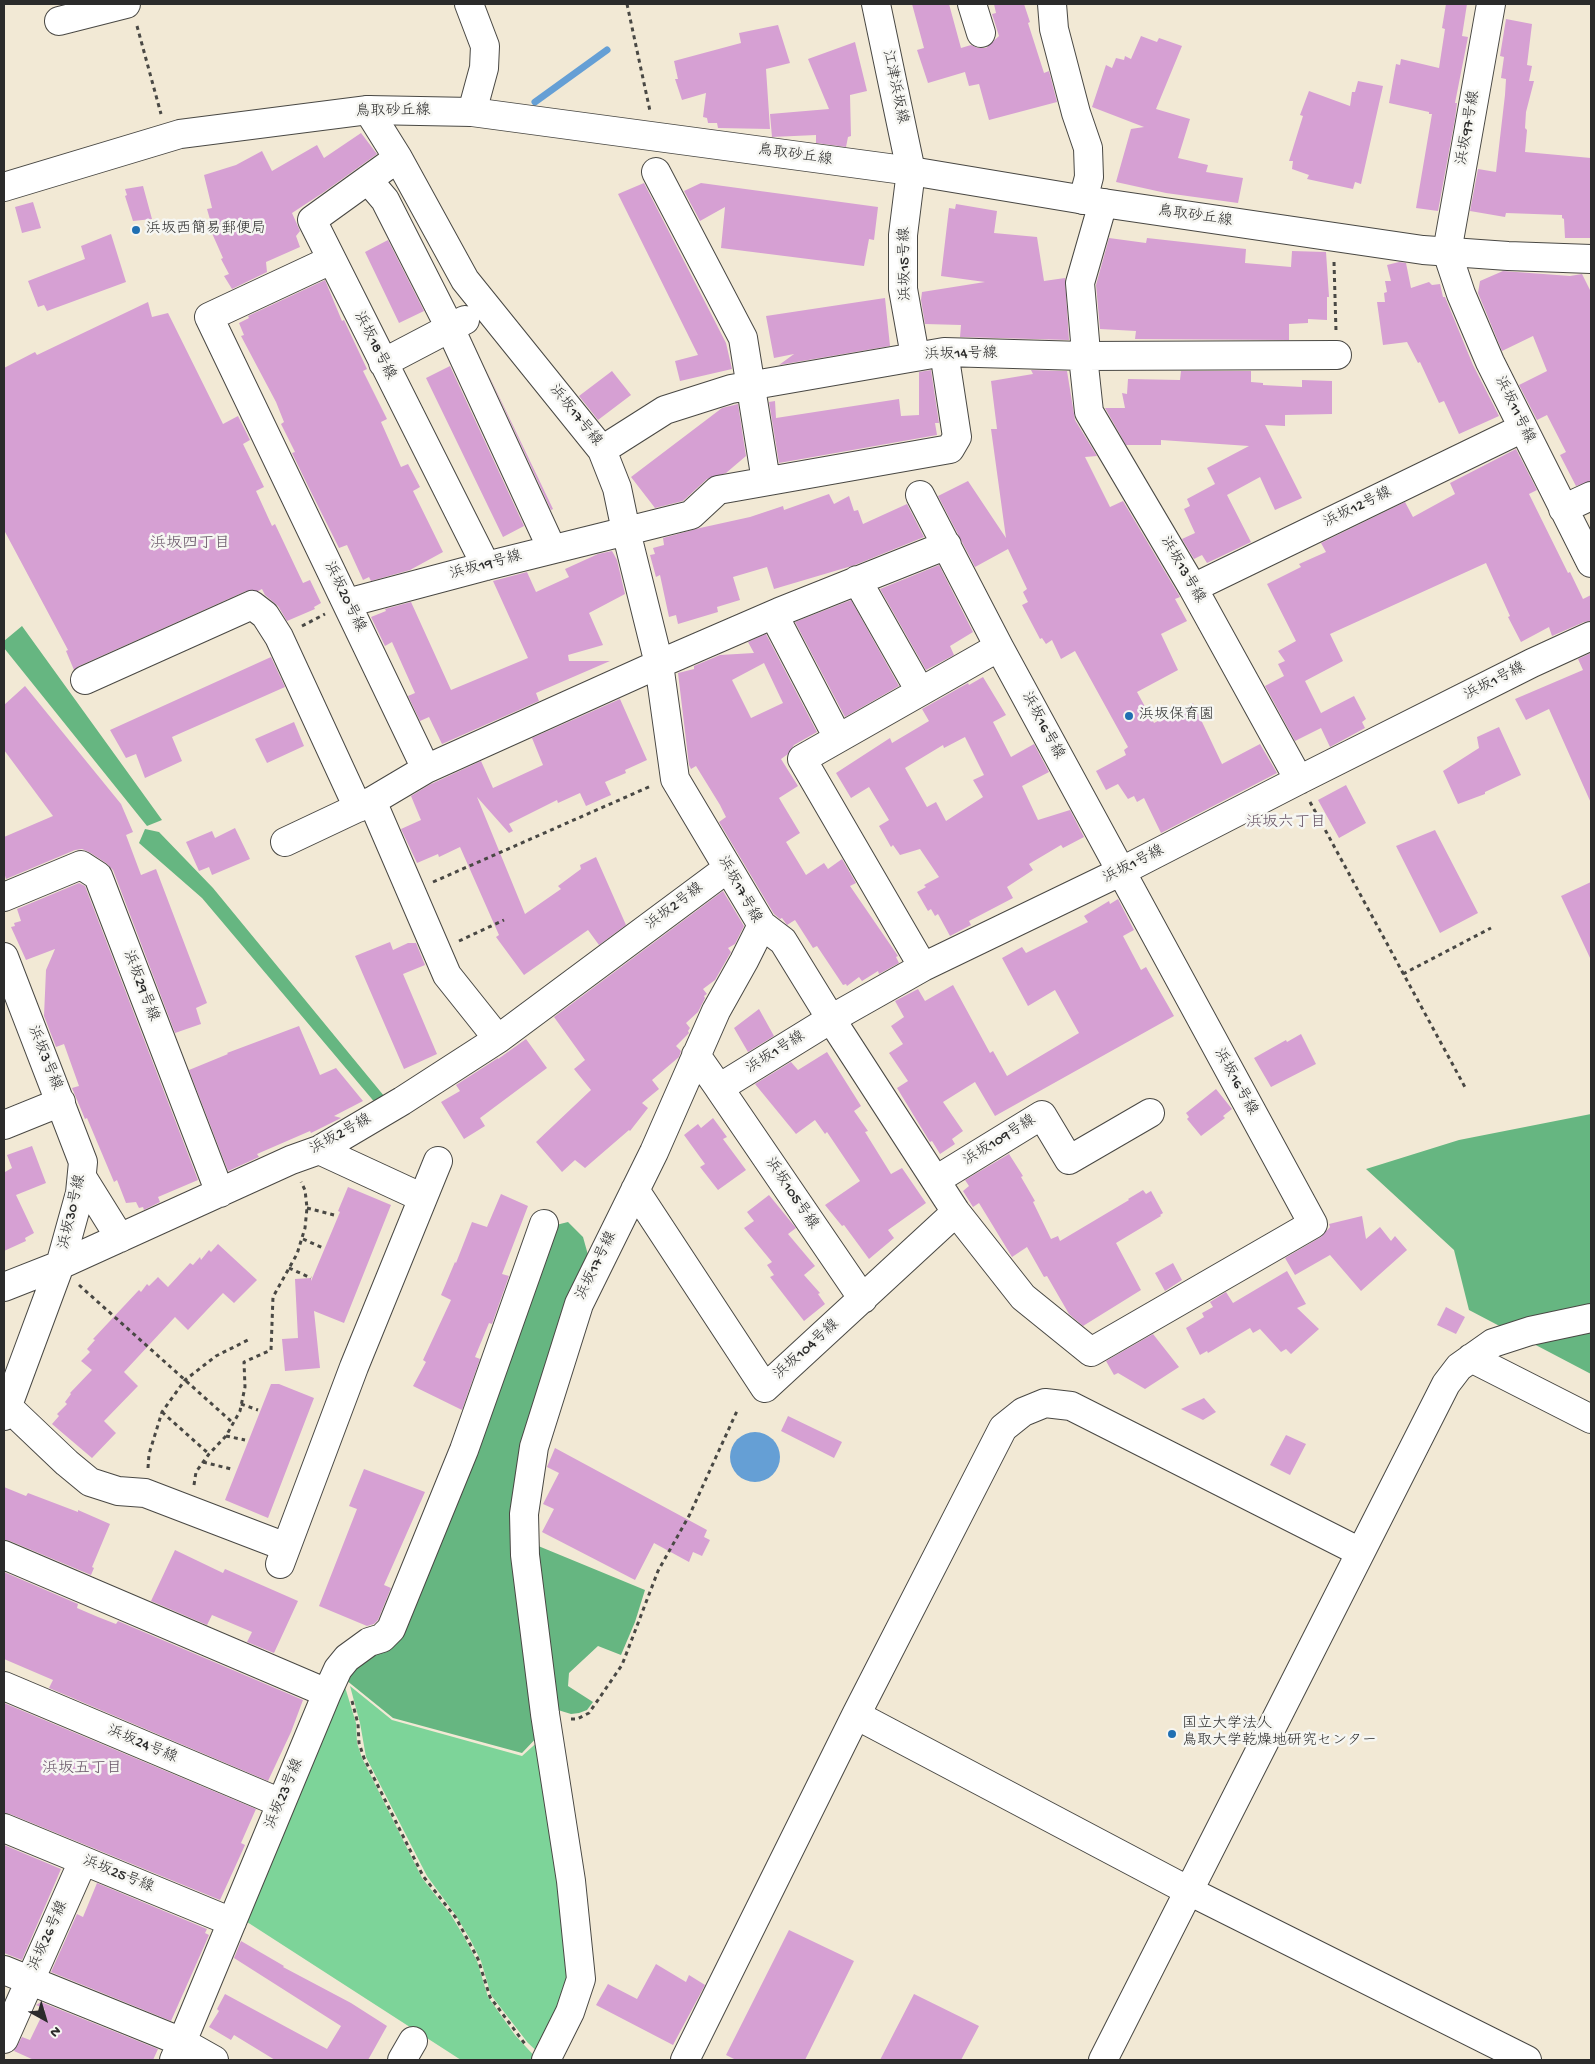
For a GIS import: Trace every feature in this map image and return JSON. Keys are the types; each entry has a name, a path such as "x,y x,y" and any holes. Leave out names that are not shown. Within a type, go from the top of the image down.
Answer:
{"street":[{"path":"469,4 485,46 484,68 472,112"},
{"name":"江津浜坂線","path":"876,4 911,171"},
{"path":"972,4 981,33"},
{"name":"浜坂13号線","path":"1052,4 1054,29 1076,114 1088,148 1089,177 1093,202 1080,283 1085,341 1083,356 1089,412 1193,588 1299,780"},
{"name":"浜坂97号線","path":"1447,252 1492,4"},
{"path":"59,21 131,13"},
{"name":"鳥取砂丘線","path":"4,187 180,134 368,110 472,112 911,171 1093,202 1447,252 1591,259"},
{"name":"浜坂17号線","path":"368,110 398,158 465,280 602,450 617,488 659,664 675,779 762,925 716,1011 654,1152 579,1304 534,1447 524,1514 525,1555 529,1599 571,1881 581,1979 570,2012 537,2053"},
{"name":"浜坂18号線","path":"398,158 312,220 330,260 486,566"},
{"name":"浜坂15号線","path":"911,171 903,235 903,289 915,356"},
{"path":"656,172 743,338 766,481"},
{"path":"368,180 385,200 457,324 552,549"},
{"name":"浜坂11号線","path":"1447,252 1461,294 1490,362 1591,563"},
{"name":"浜坂20号線","path":"330,260 209,317 426,769"},
{"path":"383,362 457,324"},
{"name":"浜坂14号線","path":"602,450 665,410 750,385 944,352 1083,356 1337,355"},
{"name":"浜坂19号線","path":"347,603 552,549 691,515 718,490 950,449 957,438 944,352"},
{"name":"浜坂12号線","path":"1193,588 1523,428"},
{"name":"浜坂16号線","path":"762,925 783,941 831,1019 956,1212 1023,1297 1091,1352 1313,1224 1120,872 920,495"},
{"path":"1563,509 1591,496"},
{"path":"285,842 365,804 426,769 659,664 779,612 947,545"},
{"path":"857,580 920,691"},
{"path":"85,680 252,605 265,614 279,637 411,891 448,975 498,1039"},
{"path":"779,612 778,623 838,738"},
{"name":"浜坂1号線","path":"719,1088 831,1019 923,967 1120,872 1532,663 1591,636"},
{"path":"923,967 802,759 999,647"},
{"name":"浜坂29号線","path":"4,897 81,865 98,876 220,1192"},
{"name":"浜坂2号線","path":"4,1287 68,1273 120,1238 292,1160 319,1150 402,1101 498,1039 728,868"},
{"name":"浜坂3号線","path":"4,957 61,1102 4,1125"},
{"path":"696,1055 719,1088"},
{"name":"浜坂105号線","path":"719,1088 863,1299"},
{"name":"浜坂30号線","path":"61,1102 83,1162 68,1273"},
{"name":"浜坂109号線","path":"936,1180 1042,1115 1069,1160 1150,1112"},
{"path":"319,1150 423,1198"},
{"path":"68,1273 6,1411 90,1482 118,1491 145,1493 191,1512 283,1556 354,1367 438,1161"},
{"path":"82,1177 120,1238"},
{"name":"浜坂104号線","path":"635,1190 765,1388 956,1212"},
{"name":"浜坂23号線","path":"178,2051 330,1684 347,1658 364,1646 382,1638 391,1629 464,1450 544,1224"},
{"path":"1103,2060 1446,1384 1459,1367 1492,1343 1509,1336 1591,1318"},
{"path":"1471,1358 1591,1419"},
{"path":"695,2057 856,1715 1003,1428 1023,1412 1045,1403 1071,1406 1360,1552"},
{"path":"4,1555 330,1684"},
{"name":"浜坂24号線","path":"4,1686 281,1803"},
{"path":"856,1715 1189,1891 1527,2060"},
{"name":"浜坂25号線","path":"4,1828 232,1922"},
{"name":"浜坂26号線","path":"4,2039 82,1861"},
{"path":"4,1970 178,2051 214,2060"}],"path":[{"path":"627,4 656,137"},
{"path":"131,13 167,138"},
{"path":"1334,237 1337,355"},
{"path":"279,637 347,603"},
{"path":"411,891 675,775"},
{"path":"1299,780 1466,1089"},
{"path":"437,951 504,920"},
{"path":"1403,974 1492,928"},
{"path":"191,1512 196,1472 209,1454 226,1436 240,1410 245,1387 244,1362 271,1350 274,1297 302,1239 307,1208 305,1190 299,1178"},
{"path":"307,1208 334,1215"},
{"path":"302,1239 323,1248"},
{"path":"289,1268 311,1278"},
{"path":"68,1273 233,1423"},
{"path":"145,1493 149,1454 162,1412 185,1380 216,1356 248,1340"},
{"path":"241,1404 258,1410"},
{"path":"546,1714 563,1719 577,1719 589,1713 622,1666 658,1570 690,1514 737,1411"},
{"path":"162,1412 209,1454"},
{"path":"226,1436 245,1440"},
{"path":"203,1462 231,1469"},
{"path":"330,1684 347,1686 358,1724 359,1743 364,1758 422,1876 456,1918 478,1959 490,1997 537,2053"}],"green space":[{"path":"22,626 162,820 147,826 4,648 4,641"},
{"path":"145,829 159,832 213,888 389,1102 377,1105 202,898 139,843"},
{"path":"1591,1114 1591,1374 1469,1310 1454,1250 1366,1169 1459,1140"},
{"path":"568,1222 583,1237 590,1262 527,1445 541,1733 522,1753 393,1718 346,1680 364,1656 556,1225"},
{"path":"531,1543 645,1590 635,1622 621,1655 598,1646 569,1673 568,1686 593,1702 587,1710 579,1713 571,1714 558,1710"},
{"path":"342,1683 345,1687 356,1723 357,1743 362,1758 422,1878 451,1915 463,1935 477,1961 488,1997 515,2035 538,2060 461,2060 244,1920"},
{"path":"350,1686 392,1720 522,1756 542,1738 572,1981 542,2056 528,2043 491,1995 481,1961 470,1939 455,1914 427,1876 366,1757 360,1723"}],"water":[{"path":"750,1432 760,1432 773,1439 780,1452 780,1462 773,1475 760,1482 750,1482 741,1478 734,1471 730,1462 730,1452 734,1443 741,1436"}],"building":[{"path":"912,4 949,4 961,48 971,45 978,48 986,48 999,36 992,14 996,13 994,4 1024,4 1044,73 1049,71 1057,102 989,120 979,84 969,86 965,72 928,83 917,50 924,48"},
{"path":"1446,4 1467,4 1462,36 1468,37 1455,103 1457,103 1455,119 1438,211 1416,208 1432,114 1389,103 1396,64 1400,65 1401,59 1439,68 1445,29 1442,28"},
{"path":"1506,19 1532,24 1527,65 1532,66 1529,81 1534,81 1526,112 1525,152 1591,158 1591,238 1565,238 1562,215 1506,213 1505,217 1470,211 1478,169 1496,172 1505,95 1506,79 1501,78 1504,57 1500,56"},
{"path":"778,25 790,63 766,69 770,129 718,128 717,123 708,123 707,118 703,117 706,93 682,100 675,79 678,79 674,61 741,43 739,33"},
{"path":"1141,36 1157,42 1159,38 1182,46 1156,109 1190,119 1178,158 1208,165 1206,172 1243,178 1238,203 1166,193 1116,182 1131,129 1144,127 1092,107 1106,65 1112,68 1116,58 1124,60 1125,56 1131,59"},
{"path":"855,42 867,91 850,95 851,136 848,137 846,147 816,143 816,135 772,137 770,114 829,109 808,59"},
{"path":"1358,81 1383,86 1361,184 1355,182 1353,189 1307,179 1309,175 1292,169 1293,161 1289,161 1303,116 1300,115 1309,91 1350,106 1352,92 1355,92"},
{"path":"361,133 377,154 292,213 300,231 296,236 300,247 266,262 267,272 232,289 224,276 229,274 221,259 223,258 211,231 213,230 207,209 212,208 204,175 236,165 262,151 272,171 317,145 324,158"},
{"path":"644,183 726,343 732,369 680,381 675,361 698,355 618,194"},
{"path":"701,183 878,207 874,240 869,239 864,266 721,248 725,207 700,221 684,191"},
{"path":"143,186 152,219 133,221 125,196 127,195 125,189"},
{"path":"33,202 41,228 22,233 15,207"},
{"path":"956,204 997,211 994,233 1037,237 1044,281 1065,278 1069,340 960,337 961,325 925,324 921,300 922,292 985,282 941,276 949,208 955,209"},
{"path":"111,234 126,282 47,311 44,305 38,307 28,281 85,259 81,246"},
{"path":"1109,238 1146,243 1147,238 1246,249 1245,263 1291,267 1292,251 1326,252 1329,297 1327,297 1327,320 1308,319 1308,323 1289,324 1289,340 1135,339 1136,331 1100,329 1096,285"},
{"path":"388,240 424,311 399,323 365,252"},
{"path":"1399,262 1406,263 1411,288 1429,282 1432,285 1440,284 1443,297 1445,297 1473,365 1499,416 1459,434 1444,401 1439,403 1420,362 1418,363 1407,342 1383,345 1377,302 1385,302 1384,293 1387,292 1385,281 1391,281 1387,265"},
{"path":"1503,271 1570,276 1582,274 1591,292 1591,481 1576,486 1560,455 1566,452 1547,415 1537,420 1519,385 1547,371 1533,336 1502,351 1478,293 1480,281"},
{"path":"325,280 342,321 344,320 367,369 363,371 387,419 381,422 401,467 408,464 420,487 413,491 443,552 410,570 371,581 369,577 363,580 347,545 339,548 292,453 295,452 281,424 284,422 276,402 241,336 244,335 239,323 249,318 248,316"},
{"path":"885,298 890,346 779,365 794,354 774,358 766,316"},
{"path":"148,302 152,317 168,313 223,424 238,416 250,440 243,444 264,487 256,491 272,526 275,524 303,583 310,580 321,603 314,607 315,609 287,621 278,606 265,595 262,589 246,591 79,666 74,670 66,651 68,650 4,530 4,368 35,352 37,355"},
{"path":"484,365 553,509 551,510"},
{"path":"450,366 524,526 503,537 426,378"},
{"path":"931,370 939,423 935,423 937,435 779,463 769,402 775,401 776,418 899,399 901,416 919,415 919,372"},
{"path":"1031,370 1067,371 1075,420 1097,456 1085,457 1110,507 1123,501 1180,597 1175,599 1187,621 1161,634 1178,670 1137,692 1154,723 1193,703 1222,764 1260,744 1277,773 1161,833 1144,798 1137,802 1134,796 1128,799 1118,784 1106,790 1096,771 1126,755 1124,750 1128,747 1075,651 1061,659 1052,640 1046,644 1042,638 1040,639 1022,605 1028,602 1023,592 1027,589 1008,549 975,567 938,496 968,481 1006,538 991,429 997,429 991,381 1033,374"},
{"path":"612,371 631,395 598,420 579,396"},
{"path":"1181,371 1251,371 1251,382 1263,383 1263,385 1302,387 1302,380 1332,381 1332,414 1285,415 1285,426 1265,425 1302,498 1275,510 1260,477 1227,495 1251,542 1207,563 1202,555 1194,559 1182,539 1195,533 1184,509 1190,506 1187,499 1215,484 1207,468 1249,446 1161,440 1161,445 1126,445 1105,408 1125,408 1122,393 1127,394 1128,379 1180,380"},
{"path":"738,404 746,456 726,473 707,479 683,501 655,508 631,477 722,408"},
{"path":"1516,449 1537,490 1529,494 1568,573 1570,572 1583,599 1591,595 1591,621 1584,622 1552,636 1549,627 1521,642 1508,617 1510,616 1486,563 1330,634 1343,661 1305,681 1321,713 1354,696 1366,719 1362,722 1365,728 1330,747 1321,728 1295,741 1265,686 1284,676 1278,664 1285,661 1278,651 1296,641 1267,584 1301,567 1299,564 1326,552 1321,543 1405,502 1413,517 1455,494 1450,483"},
{"path":"829,494 834,504 849,496 854,511 858,510 863,524 907,504 924,537 855,565 774,589 767,567 733,577 740,600 717,607 718,612 678,624 676,615 669,617 660,575 656,577 650,555 655,554 653,548 664,545 663,538 750,517 783,506 784,510"},
{"path":"612,551 617,560 625,594 589,613 603,645 568,655 569,661 610,661 536,693 539,701 442,744 429,717 420,721 408,696 415,693 392,642 385,646 371,617 386,611 385,609 411,602 451,690 528,658 493,581 527,572 536,592 569,577 565,569 598,554"},
{"path":"939,565 973,632 950,646 954,655 926,670 880,589"},
{"path":"851,600 899,686 845,717 795,622"},
{"path":"766,634 817,732 794,745 788,754 781,759 798,786 779,798 800,833 786,842 806,875 824,863 828,869 842,859 856,883 850,886 898,956 896,957 899,963 879,974 878,971 862,981 859,977 847,986 846,984 843,985 817,946 813,948 795,920 787,925 782,918 780,919 774,914 719,822 726,817 720,805 696,766 691,769 689,765 678,673 694,669 694,666 720,655 754,653 748,642","holes":["764,663 783,703 751,718 732,680"]},
{"path":"1591,653 1591,803 1549,709 1526,720 1515,699 1583,670 1578,659"},
{"path":"271,657 285,687 172,737 182,761 145,778 136,754 126,758 110,730"},
{"path":"983,677 1006,715 993,722 1011,757 1034,744 1049,772 1022,786 1038,820 1070,810 1084,837 1063,848 1061,845 1029,864 1033,870 1007,887 1013,898 969,921 971,925 950,936 938,914 935,916 931,909 928,911 917,892 926,887 924,885 939,877 920,849 900,855 893,845 891,847 879,826 889,820 869,787 851,798 836,773 890,738 892,743 929,721 922,709 968,683 969,685","holes":["965,737 984,775 973,780 983,797 946,821 936,802 927,807 905,768 943,745 944,748"]},
{"path":"25,686 121,804 133,832 126,835 141,875 156,869 207,1003 196,1008 201,1024 175,1033 113,870 106,863 82,849 75,850 6,879 4,872 4,837 53,816 4,750 4,705"},
{"path":"620,699 647,760 625,770 626,773 605,782 611,795 586,806 580,793 558,803 557,800 509,824 513,831 509,833 477,797 525,914 561,889 558,886 581,869 580,865 596,857 626,925 599,945 588,930 524,975 496,937 499,935 460,847 439,857 438,854 417,863 401,829 421,820 411,796 429,785 481,761 493,788 543,765 532,738"},
{"path":"294,722 304,746 267,763 255,739"},
{"path":"1499,727 1521,775 1485,792 1485,794 1458,804 1443,771 1479,748 1477,737"},
{"path":"1346,785 1366,823 1339,838 1318,800"},
{"path":"235,828 250,859 212,875 209,867 199,871 186,842 212,831 215,838"},
{"path":"1435,830 1478,913 1440,933 1396,846"},
{"path":"1591,882 1591,960 1561,896"},
{"path":"79,883 85,886 198,1180 158,1197 160,1202 144,1210 143,1207 139,1208 136,1202 126,1203 117,1180 114,1182 72,1088 79,1086 64,1044 56,1047 44,1016 46,970 55,949 26,960 11,927 15,926 14,923 21,921 17,909"},
{"path":"723,891 744,926 735,944 728,948 731,952 715,980 703,989 707,994 704,996 705,998 698,1012 686,1023 690,1028 689,1033 676,1046 681,1051 679,1057 652,1080 659,1089 642,1103 648,1108 630,1131 585,1168 575,1160 562,1172 536,1142 591,1090 574,1069 585,1060 554,1017"},
{"path":"1118,899 1134,930 1123,936 1141,970 1146,967 1174,1016 995,1116 975,1082 943,1102 963,1131 952,1139 955,1144 940,1154 932,1141 930,1142 897,1088 908,1081 889,1053 903,1044 891,1026 904,1017 895,1001 918,989 925,1001 953,985 990,1053 993,1051 1007,1076 1079,1033 1055,990 1028,1006 1002,958 1022,947 1026,953 1088,922 1084,916 1109,901 1110,904"},
{"path":"390,942 393,950 408,943 416,943 425,965 403,974 437,1054 404,1069 355,956"},
{"path":"759,1009 774,1036 748,1052 734,1028"},
{"path":"299,1026 320,1075 336,1068 363,1101 334,1116 341,1118 311,1133 310,1131 257,1154 259,1157 228,1171 189,1070 227,1053"},
{"path":"1301,1034 1316,1064 1271,1087 1254,1058"},
{"path":"526,1039 547,1068 480,1118 485,1126 464,1139 441,1102 460,1091 456,1085"},
{"path":"827,1052 861,1106 854,1111 868,1131 865,1132 891,1174 902,1168 926,1203 888,1230 894,1238 869,1259 844,1225 842,1226 825,1205 860,1181 827,1132 825,1134 815,1120 796,1134 755,1084 791,1062 798,1070"},
{"path":"1216,1089 1232,1109 1223,1116 1225,1118 1201,1136 1187,1119 1189,1117 1186,1113"},
{"path":"713,1118 727,1137 723,1139 746,1170 718,1190 700,1167 705,1164 684,1135 698,1124 701,1128"},
{"path":"32,1146 46,1183 16,1195 34,1233 25,1238 26,1241 4,1251 4,1170 5,1172 12,1168 7,1155"},
{"path":"1009,1154 1023,1176 1021,1177 1035,1201 1033,1202 1051,1239 1058,1236 1060,1241 1143,1190 1146,1194 1151,1191 1163,1213 1161,1216 1116,1243 1141,1290 1083,1326 1069,1314 1047,1276 1044,1277 1027,1247 1012,1257 979,1203 973,1207 963,1191 969,1186 965,1180"},
{"path":"348,1187 391,1205 344,1323 314,1311 320,1368 285,1371 282,1339 298,1338 295,1279 311,1278 311,1281 340,1212 338,1211"},
{"path":"501,1194 528,1206 502,1274 509,1276 492,1324 489,1323 475,1357 480,1359 462,1410 413,1386 426,1362 423,1360 451,1300 441,1295 472,1222 487,1227"},
{"path":"769,1195 796,1228 788,1234 815,1266 804,1275 820,1293 818,1294 825,1304 804,1321 770,1277 774,1275 767,1265 772,1262 744,1228 754,1221 747,1212"},
{"path":"1362,1216 1366,1239 1380,1227 1391,1241 1395,1236 1407,1250 1361,1291 1330,1255 1295,1275 1285,1258 1321,1237 1330,1227 1329,1224"},
{"path":"218,1244 257,1280 234,1303 223,1293 188,1330 175,1317 124,1372 138,1386 104,1421 116,1433 92,1458 52,1424 59,1416 57,1414 67,1404 65,1402 70,1393 92,1370 81,1361 90,1352 87,1349 95,1340 93,1339 139,1290 141,1292 147,1284 149,1286 158,1277 168,1287 190,1263 193,1265 200,1257 201,1260 209,1250 211,1252"},
{"path":"1173,1263 1182,1280 1165,1291 1155,1273"},
{"path":"1287,1271 1306,1304 1297,1308 1319,1329 1291,1354 1286,1349 1281,1352 1260,1329 1253,1333 1250,1328 1208,1353 1207,1351 1200,1355 1186,1328 1204,1317 1202,1313 1213,1307 1210,1302 1226,1292 1233,1303"},
{"path":"1446,1307 1465,1317 1456,1334 1437,1325"},
{"path":"1153,1334 1179,1367 1145,1389 1118,1373 1114,1375 1106,1361"},
{"path":"271,1384 279,1384 314,1398 268,1518 225,1500"},
{"path":"1204,1398 1216,1412 1203,1420 1181,1409"},
{"path":"788,1416 842,1442 834,1458 781,1431"},
{"path":"1286,1435 1306,1444 1290,1475 1270,1465"},
{"path":"555,1448 707,1530 704,1537 710,1540 702,1556 693,1552 689,1562 654,1543 635,1580 542,1532 554,1509 543,1504 559,1473 547,1467"},
{"path":"364,1469 425,1492 384,1585 391,1588 378,1620 374,1624 367,1626 319,1606 357,1509 349,1506"},
{"path":"4,1487 26,1496 28,1493 78,1512 78,1510 110,1524 92,1567 94,1568 91,1575 4,1540"},
{"path":"175,1550 223,1573 225,1569 298,1601 274,1653 247,1642 252,1632 212,1615 207,1625 151,1601"},
{"path":"4,1572 78,1604 77,1608 98,1617 116,1624 118,1621 303,1700 291,1732 268,1781 49,1688 53,1680 4,1659"},
{"path":"4,1703 256,1809 241,1843 245,1845 220,1900 4,1813"},
{"path":"4,1845 61,1869 22,1960 4,1953"},
{"path":"97,1883 207,1929 205,1933 209,1935 171,2021 51,1972 77,1914 83,1917"},
{"path":"789,1930 854,1961 805,2060 736,2060 726,2055"},
{"path":"241,1941 283,1967 351,2003 387,2026 368,2060 275,2060 234,2035 231,2040 209,2027 219,2011 217,2009 225,1994 327,2049 341,2026 234,1958"},
{"path":"656,1964 686,1982 689,1975 705,1985 673,2045 596,2005 608,1984 637,1999"},
{"path":"914,1994 979,2026 961,2060 880,2060"},
{"path":"41,2002 158,2049 153,2060 34,2060 14,2051 22,2037 30,2040 45,2009 36,2005"}],"waterway":[{"path":"535,102 607,50"}],"place":[{"name":"浜坂西簡易郵便局","path":"136,230"},
{"name":"浜坂保育園","path":"1129,716"},
{"name":"国立大学法人 鳥取大学乾燥地研究センター","path":"1172,1734"}],"district":[{"name":"浜坂四丁目","path":"190,545"},
{"name":"浜坂六丁目","path":"1286,824"},
{"name":"浜坂五丁目","path":"82,1770"}]}
